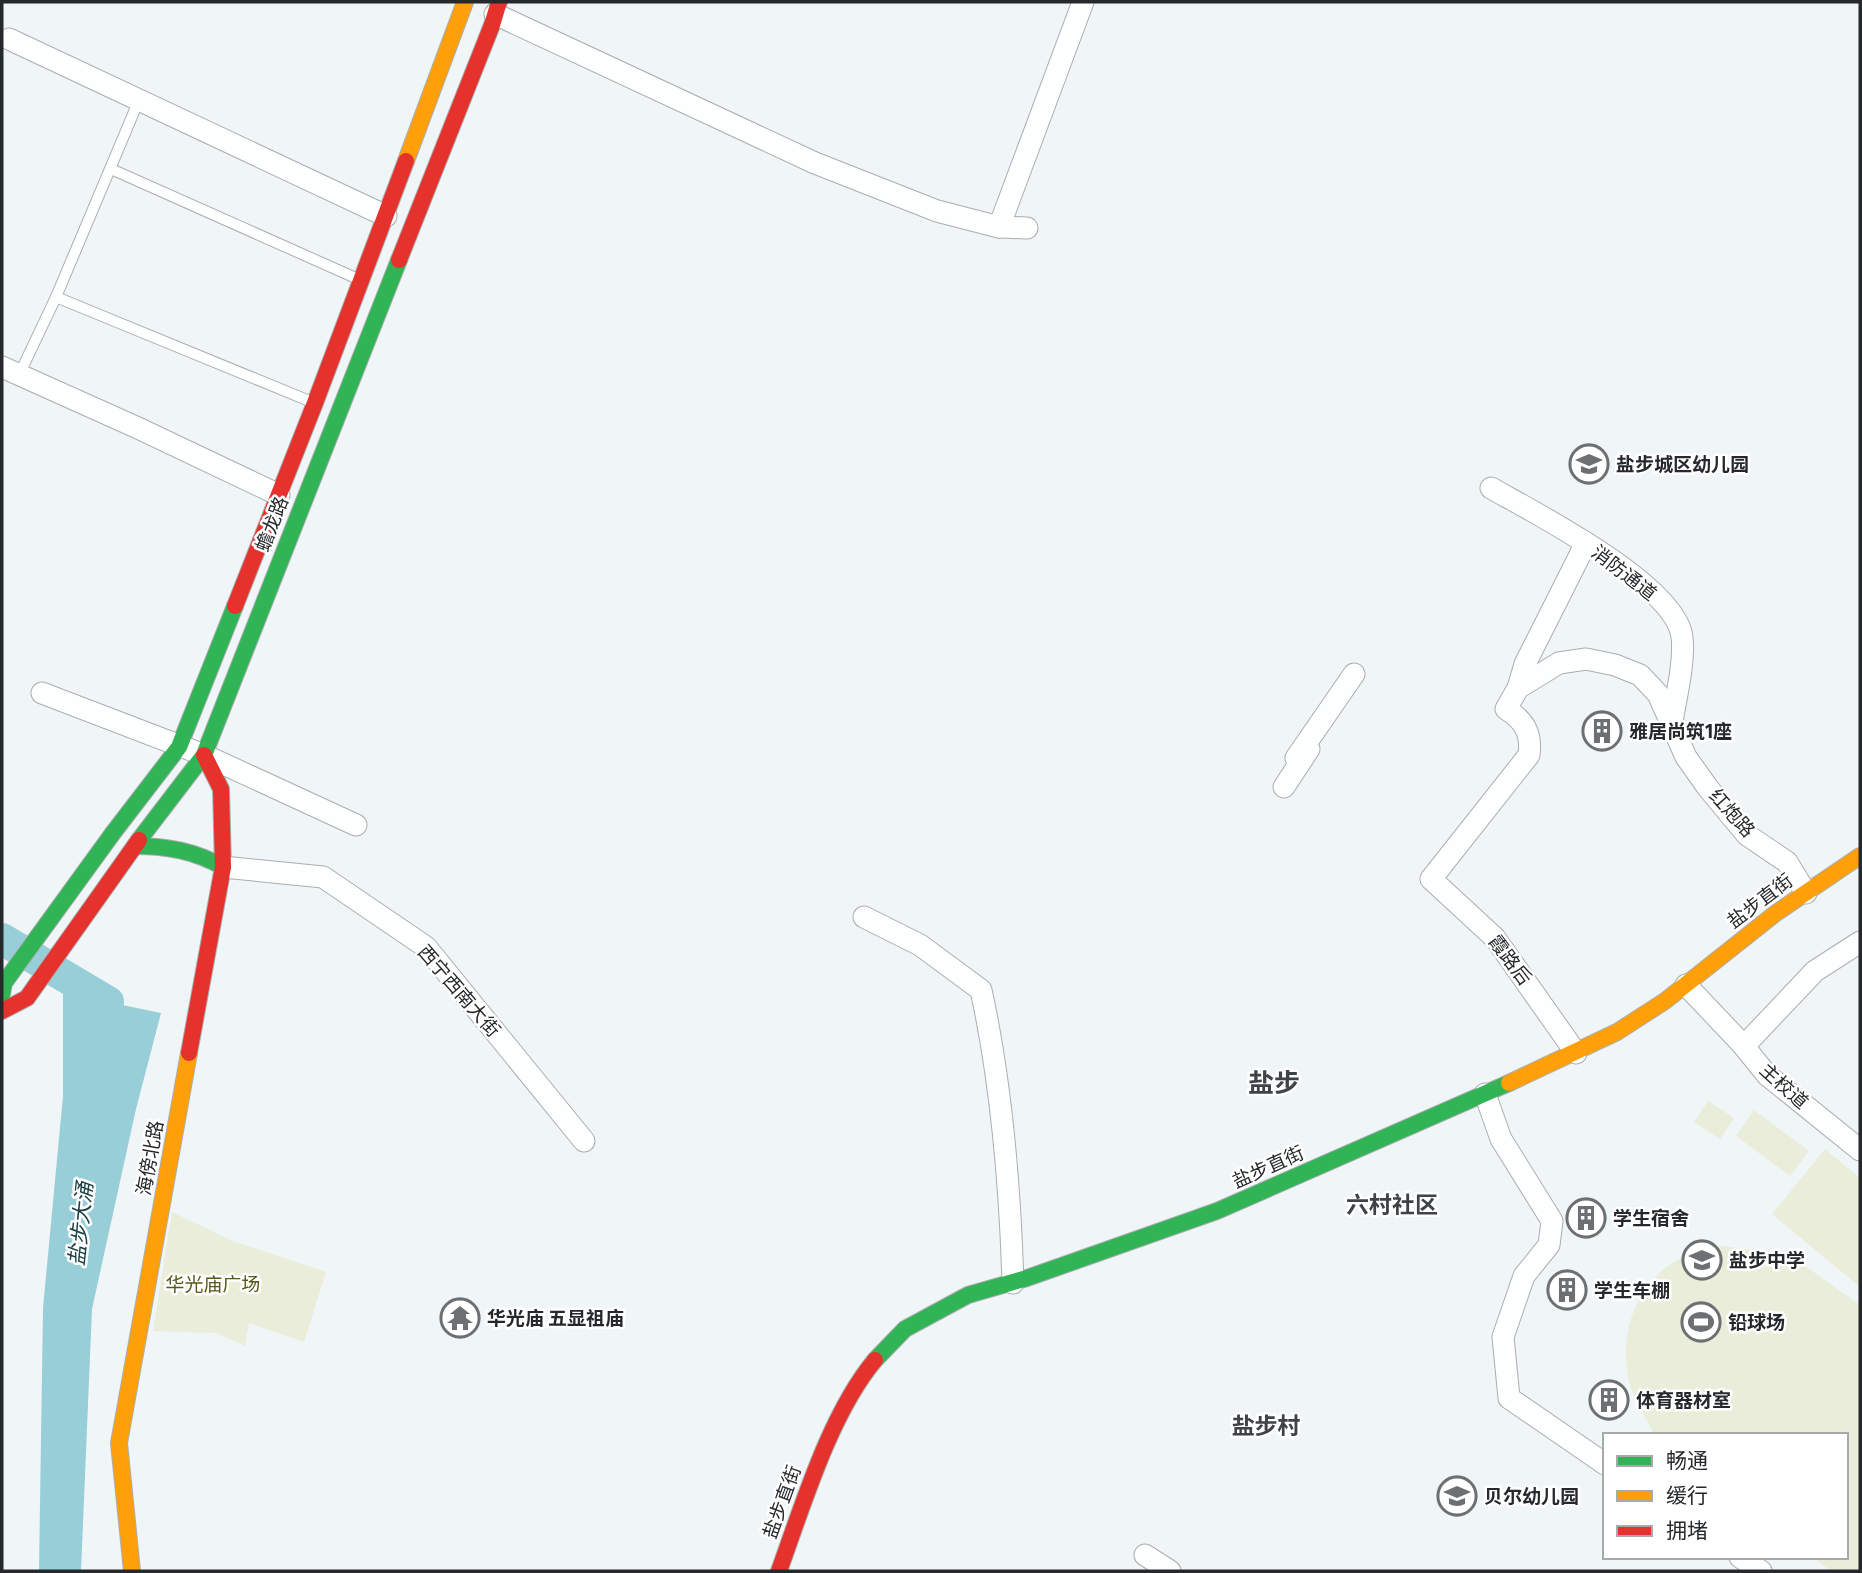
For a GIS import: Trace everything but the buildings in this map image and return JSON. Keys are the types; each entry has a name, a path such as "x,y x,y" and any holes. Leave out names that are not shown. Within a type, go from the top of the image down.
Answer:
{"street":[{"name":"蟾龙路","path":"2,994 4,983 113,832 179,747 315,403 465,2"},
{"path":"477,2 497,8 815,163 937,211 999,227 1027,228"},
{"path":"999,227 1083,2"},
{"name":"蟾龙路","path":"2,1011 27,999 135,846 204,755 497,8"},
{"path":"9,39 412,226"},
{"path":"11,371 302,505"},
{"path":"315,403 339,411"},
{"name":"消防通道","path":"1491,488 1587,543 1651,590 1676,621 1682,636 1671,722"},
{"path":"1518,688 1525,664 1587,543"},
{"name":"红炮路","path":"1518,688 1559,663 1586,659 1615,665 1640,675 1658,694 1686,757 1708,788 1747,835 1787,862 1805,892"},
{"path":"1296,758 1354,674"},
{"name":"霞路后","path":"1518,688 1506,709 1524,723 1531,744 1529,755 1431,879 1495,937 1576,1053"},
{"path":"42,693 204,755 356,825"},
{"path":"1284,787 1316,739 1321,725"},
{"name":"海傍北路","path":"132,1571 119,1443 223,867 221,789 204,755"},
{"path":"135,846 183,848 223,867"},
{"name":"盐步直街","path":"779,1571 821,1457 864,1373 905,1329 968,1295 1013,1283 1217,1211 1576,1053 1617,1032 1665,1001 1776,913 1860,856"},
{"name":"西宁西南大街","path":"223,867 323,877 426,947 584,1141"},
{"path":"864,918 920,945 981,990 992,1042 1011,1214 1013,1283"},
{"path":"1744,1046 1815,971 1860,942"},
{"name":"主校道","path":"1686,985 1744,1046 1767,1075 1860,1150"},
{"path":"1486,1094 1501,1139 1552,1222 1549,1245 1524,1276 1503,1337 1509,1398 1603,1463"},
{"path":"1145,1555 1170,1571"},
{"path":"1743,1559 1760,1571"}],"lane":[{"path":"11,371 56,297 139,100"},
{"path":"111,169 360,280"},
{"path":"56,297 315,403"}],"green space":[{"path":"1708,1101 1734,1118 1720,1139 1694,1122"},
{"path":"1754,1110 1809,1151 1790,1176 1736,1136"},
{"path":"1825,1149 1860,1178 1860,1287 1772,1214"},
{"name":"华光庙广场","path":"172,1212 233,1241 326,1272 304,1342 249,1323 245,1346 217,1333 153,1331"},
{"path":"1724,1246 1791,1256 1860,1305 1860,1571 1831,1571 1815,1559 1848,1559 1848,1433 1653,1433 1629,1381 1626,1342 1630,1323 1646,1289 1659,1274 1674,1262 1696,1252"}],"water":[{"path":"63,982 108,1002 161,1013 136,1109 92,1309 81,1571 39,1571 43,1308 63,1096"}],"waterway":[{"name":"盐步大涌","path":"2,939 108,1002 103,1044"}],"traffic: fast":[{"path":"139,840 204,755 399,260"},
{"path":"2,994 4,983 179,747 235,606"},
{"path":"135,846 181,850 223,867"},
{"path":"875,1360 905,1329 968,1295 1027,1278 1217,1211 1509,1083"}],"traffic: slow":[{"path":"406,161 465,2"},
{"path":"1509,1083 1617,1032 1665,1001 1776,913 1860,856"},
{"path":"132,1571 119,1443 189,1053"}],"traffic: jam":[{"path":"399,260 499,2"},
{"path":"235,606 406,161"},
{"path":"189,1053 223,867 221,789 204,755"},
{"path":"2,1011 27,998 139,840"},
{"path":"779,1571 831,1433 844,1406 875,1360"}],"place":[{"name":"盐步城区幼儿园","path":"1589,464"},
{"name":"雅居尚筑1座","path":"1602,731"},
{"name":"学生宿舍","path":"1586,1218"},
{"name":"盐步中学","path":"1702,1260"},
{"name":"学生车棚","path":"1567,1290"},
{"name":"华光庙 五显祖庙","path":"460,1318"},
{"name":"铅球场","path":"1701,1322"},
{"name":"体育器材室","path":"1609,1400"},
{"name":"贝尔幼儿园","path":"1457,1496"}],"district":[{"name":"盐步","path":"1274,1083"},
{"name":"六村社区","path":"1392,1205"},
{"name":"盐步村","path":"1266,1426"}]}
